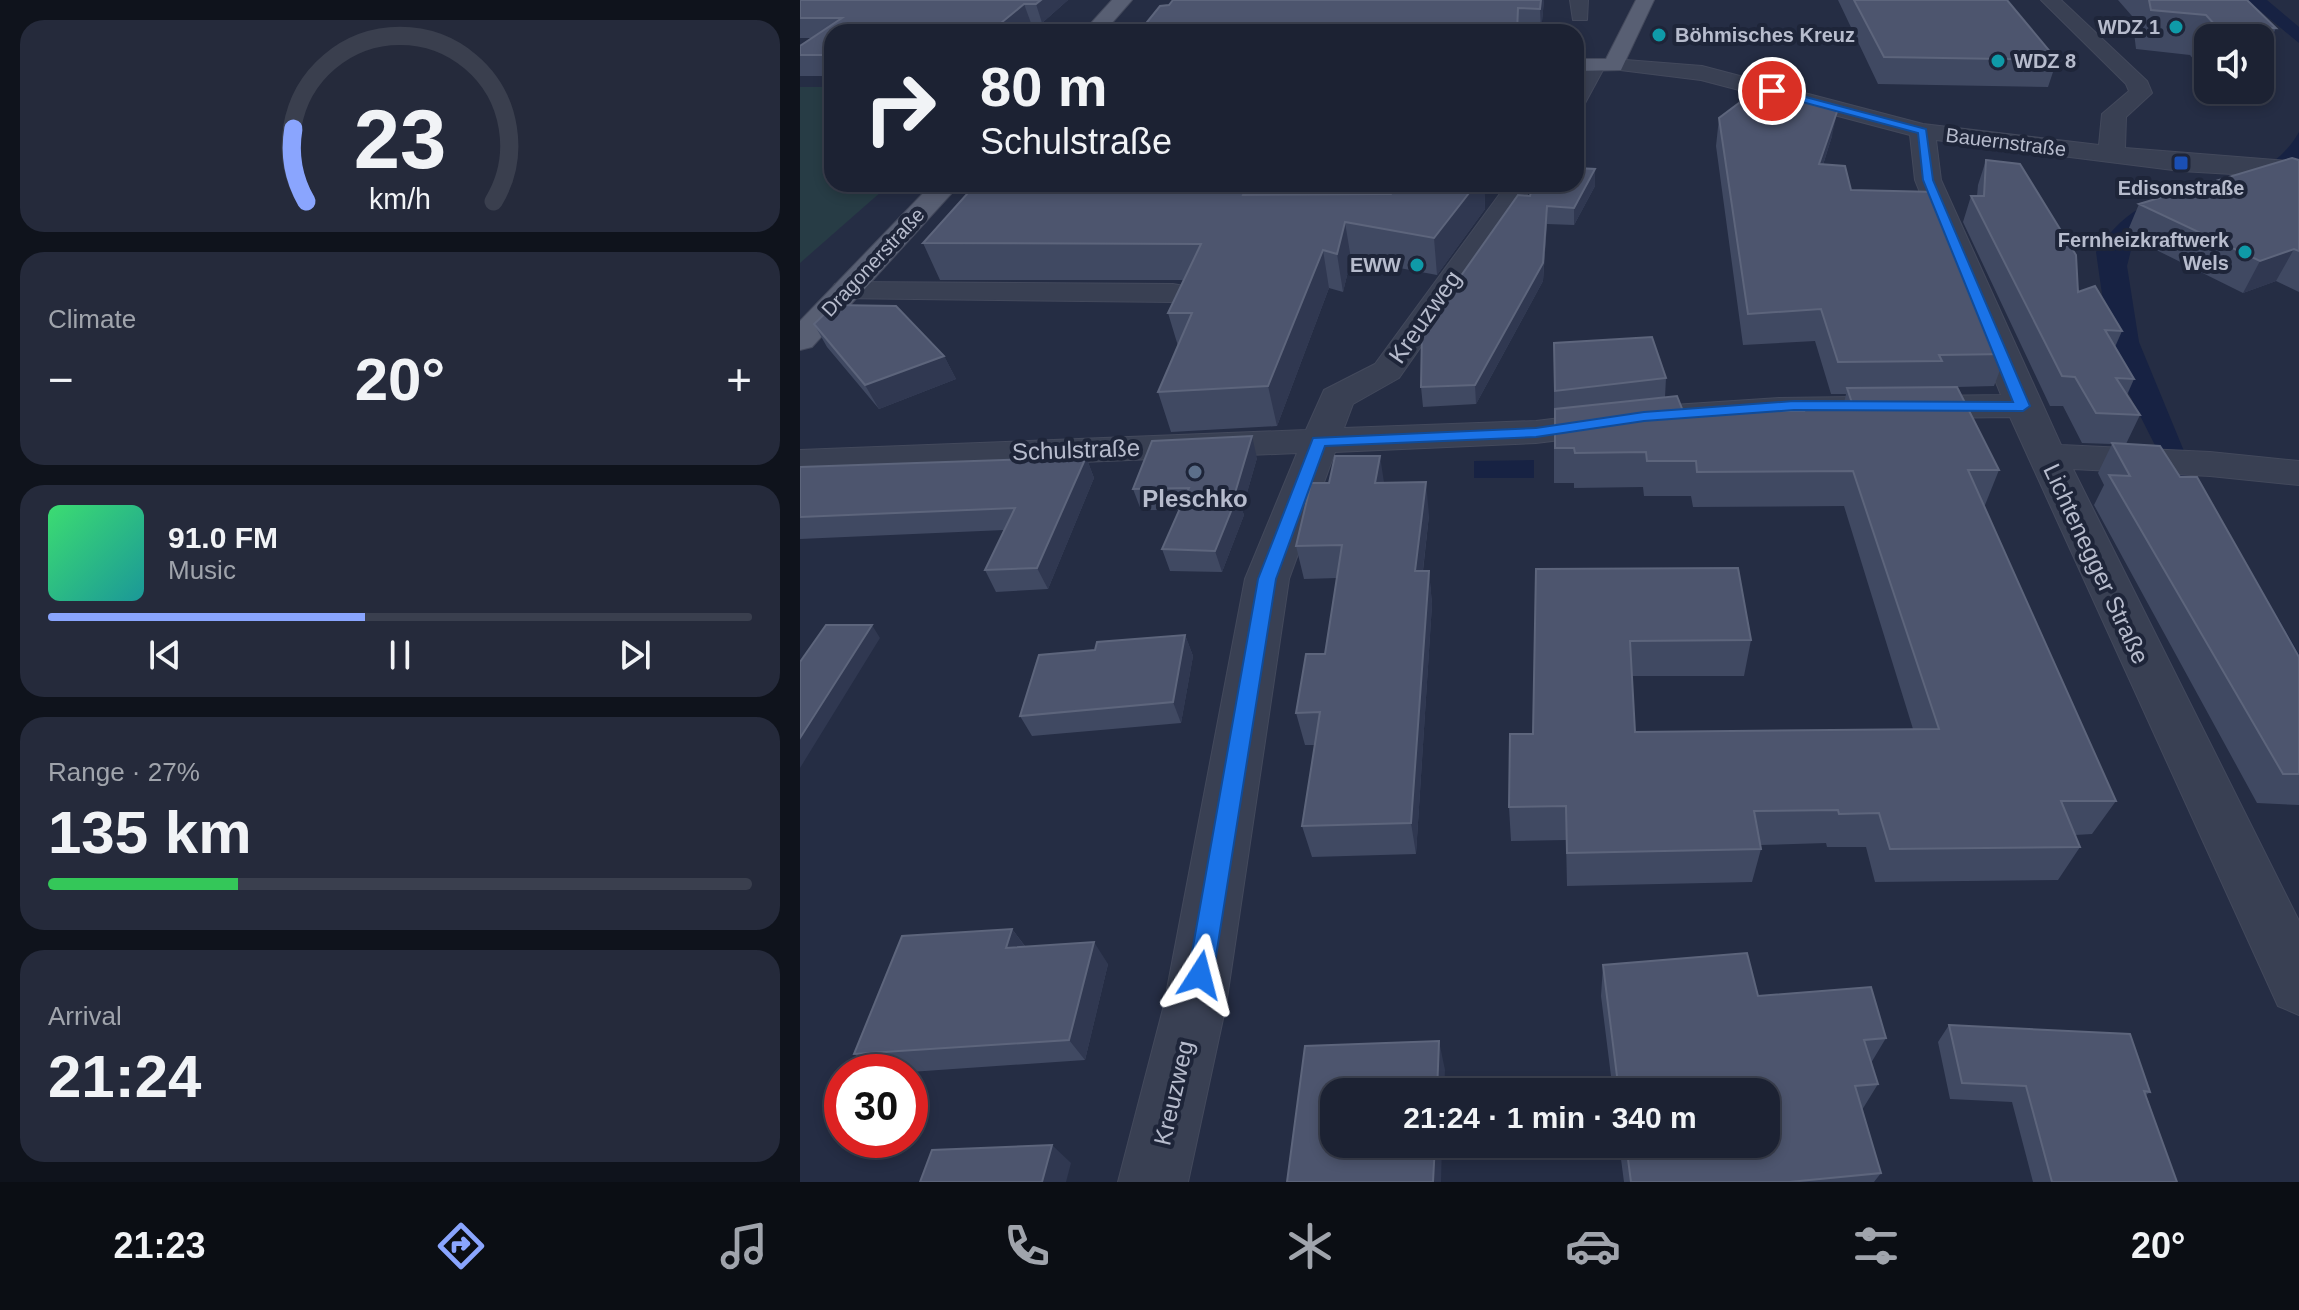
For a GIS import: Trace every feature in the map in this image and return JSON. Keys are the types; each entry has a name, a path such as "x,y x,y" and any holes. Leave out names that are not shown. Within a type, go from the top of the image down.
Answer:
{"main road":[{"path":"1100,24 1123,0"},
{"path":"1610,26 1645,0"},
{"path":"1595,65 1645,0"},
{"name":"Dragonerstraße","path":"800,340 939,192"}],"street":[{"path":"2050,0 2136,81 2141,93 2137,100 2114,114 2110,140 2114,156"},
{"path":"1584,85 1595,65"},
{"name":"Bauernstraße","path":"1595,65 1702,73 1922,131 2181,163 2299,170"},
{"name":"Lichtenegger Straße","path":"1922,131 1928,180 2045,456 2299,985"},
{"name":"Kreuzweg","path":"1153,1182 1195,1005 1267,579 1337,398 1387,371 1515,192"},
{"path":"846,291 1173,293"},
{"name":"Schulstraße","path":"800,462 1536,432 1644,416 1794,406 2023,406"},
{"path":"2045,456 2138,459 2299,473"}],"shaded area":[{"path":"800,87 824,87 824,192 881,192 800,263"}],"water":[{"path":"2247,0 2267,0 2299,27 2299,43"},
{"path":"2299,132 2299,172 2153,229 2132,246 2127,266 2139,342 2191,468 2299,654 2299,730 2120,376 2105,315 2096,252 2115,227 2140,208 2182,192 2227,182 2267,166 2285,152"},
{"path":"1534,460 1534,478 1474,478 1474,461"}],"building":[{"path":"800,0 1041,0 1036,4 1024,4 1000,24 833,24 842,18 800,18"},
{"path":"1173,0 1541,0 1540,9 1518,8 1517,24 1145,24 1160,6 1169,5"},
{"path":"1854,0 2007,0 2057,60 1884,57"},
{"path":"2149,0 2247,0 2272,24 2214,24 2206,15 2151,10"},
{"path":"824,30 824,55 800,55 800,46"},
{"path":"1768,91 1792,94 1838,109 1819,164 1845,166 1851,190 1936,192 2006,354 1939,355 1942,361 1838,362 1821,309 1748,314 1719,118 1751,94"},
{"path":"2292,158 2299,160 2299,251 2294,249 2260,261 2139,204"},
{"path":"1986,160 2020,164 2076,255 2078,292 2095,286 2122,331 2105,330 2134,379 2116,378 2140,415 2096,413 2075,377 2062,376 1971,196 1984,196"},
{"path":"1584,168 1595,169 1584,189"},
{"path":"969,192 1244,192 1243,195 1470,192 1434,238 1345,222 1337,254 1323,250 1268,386 1158,392 1192,313 1168,313 1201,244 923,243"},
{"path":"1531,192 1583,192 1574,208 1547,206 1543,263 1475,385 1421,387 1422,331 1518,195 1530,196"},
{"path":"834,305 896,306 944,356 865,385 814,324"},
{"path":"1652,337 1666,378 1555,391 1554,343"},
{"path":"1957,387 1999,470 1968,470 2116,801 2061,801 2080,847 1890,849 1879,813 1839,814 1838,810 1754,811 1761,849 1567,853 1566,806 1509,807 1510,734 1533,734 1536,569 1738,568 1751,640 1630,641 1635,732 1939,729 1853,471 1697,472 1696,461 1647,461 1646,452 1575,453 1574,448 1555,448 1555,409 1677,396 1683,411 1804,411 1802,404 1852,403 1847,388"},
{"path":"1252,436 1235,493 1238,494 1215,551 1162,549 1189,488 1133,489 1152,441"},
{"path":"2112,443 2160,446 2180,477 2197,477 2299,657 2299,774 2283,774 2109,475 2130,476"},
{"path":"1335,456 1380,456 1375,483 1426,482 1415,571 1429,571 1411,823 1302,826 1320,712 1296,713 1306,654 1325,654 1342,545 1296,546 1311,483 1329,483"},
{"path":"1086,457 1037,568 985,570 1015,508 800,517 800,467"},
{"path":"826,625 872,625 800,738 800,662"},
{"path":"1185,635 1173,702 1020,716 1039,655 1095,650 1097,642"},
{"path":"1012,929 1006,948 1094,942 1069,1040 854,1054 902,936"},
{"path":"1747,953 1758,996 1871,987 1886,1038 1864,1040 1878,1084 1855,1086 1881,1173 1789,1182 1631,1182 1628,1158 1780,1158 1780,1078 1617,1078 1603,965"},
{"path":"1949,1025 2130,1034 2150,1092 2144,1091 2177,1182 2052,1182 2026,1086 1962,1083"},
{"path":"1439,1041 1438,1078 1320,1078 1320,1158 1434,1158 1433,1182 1287,1182 1305,1046"},
{"path":"1052,1145 1042,1182 920,1182 932,1150"}],"place":[{"name":"WDZ 1","path":"2176,27"},
{"name":"Böhmisches Kreuz","path":"1659,35"},
{"name":"WDZ 8","path":"1998,61"},
{"name":"Edisonstraße","path":"2181,163"},
{"name":"Fernheizkraftwerk Wels","path":"2245,252"},
{"name":"EWW","path":"1417,265"},
{"name":"Pleschko","path":"1195,472"}],"route":[{"path":"1200,975 1267,579 1318,442 1536,432 1644,416 1794,406 2023,406 1928,180 1922,131 1772,91"}]}
